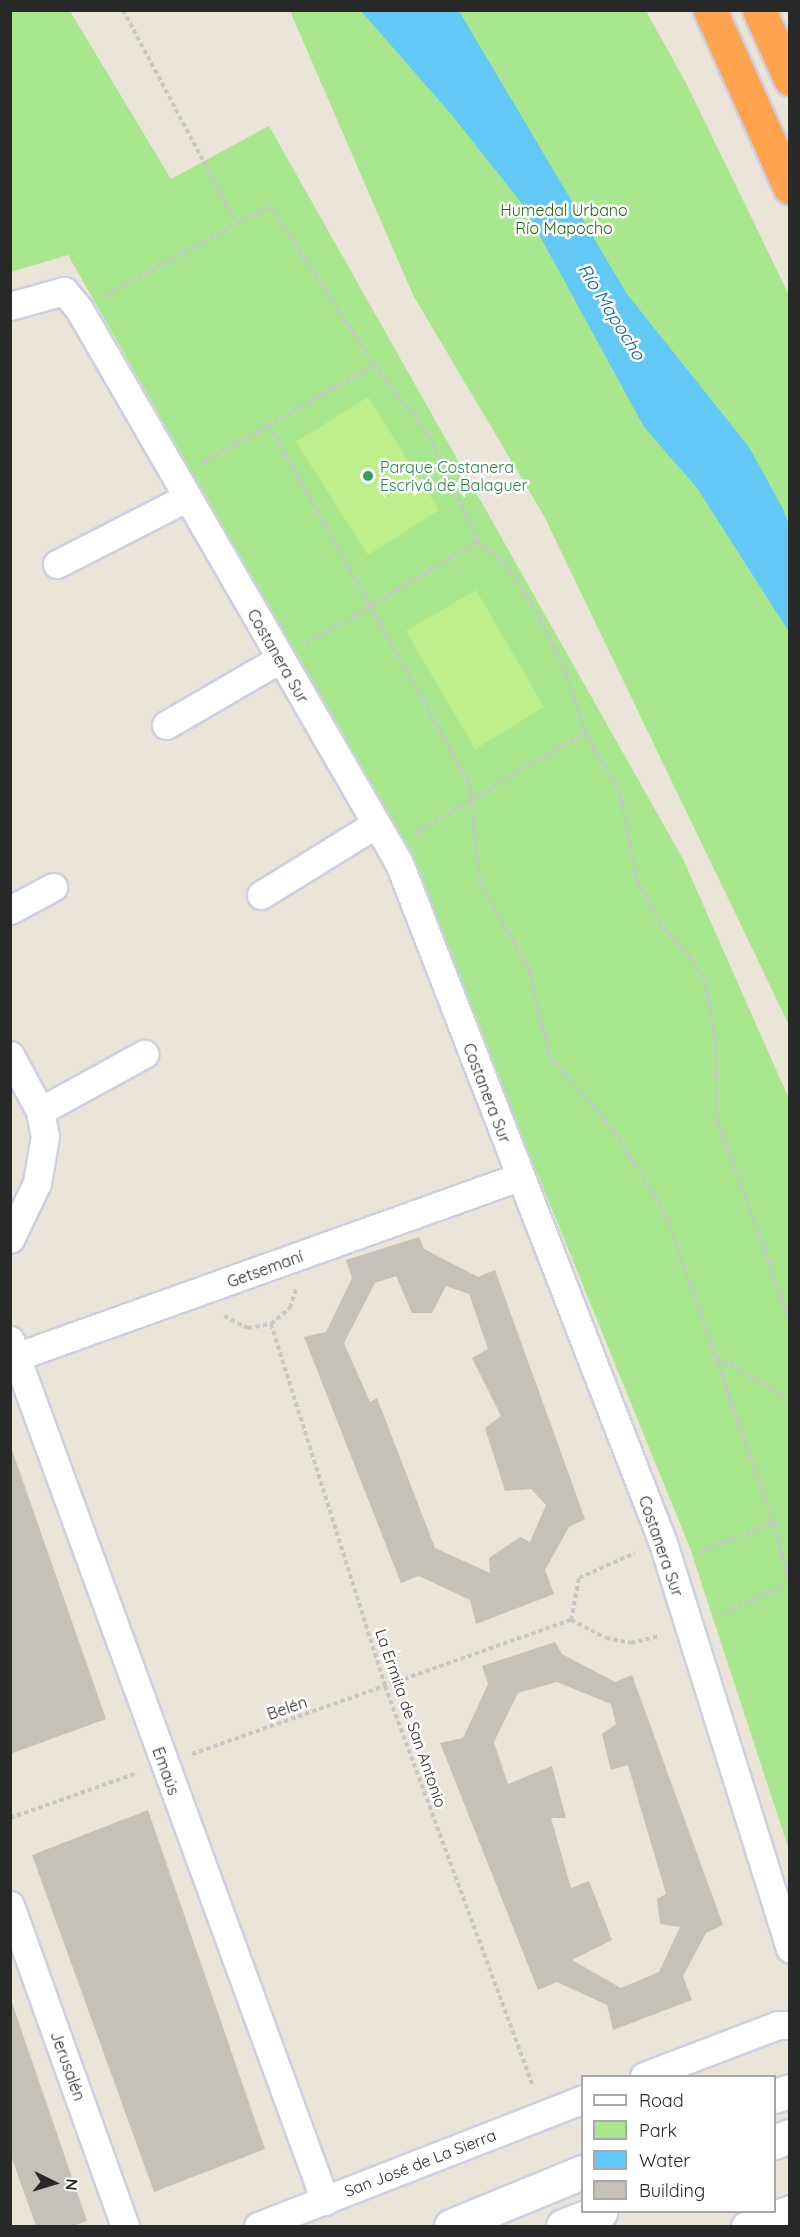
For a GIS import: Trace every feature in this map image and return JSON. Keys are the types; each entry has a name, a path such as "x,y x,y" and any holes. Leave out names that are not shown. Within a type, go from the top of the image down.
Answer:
{"highway":[{"path":"710,10 789,188"},
{"path":"759,10 789,79"}],"main road":[{"path":"452,2226 581,2172"},
{"path":"563,2226 595,2213"}],"street":[{"path":"10,306 72,300"},
{"name":"Costanera Sur","path":"72,300 390,849 666,1554 789,1949"},
{"path":"57,564 182,487"},
{"path":"166,724 279,659"},
{"path":"261,895 376,824"},
{"path":"10,910 53,887"},
{"path":"40,1111 144,1054"},
{"path":"10,1055 40,1111 45,1136 43,1165 10,1239"},
{"name":"Getsemaní","path":"13,1352 209,1290 519,1177"},
{"name":"Emaús","path":"13,1352 325,2201"},
{"name":"Jerusalén","path":"10,1905 125,2226"},
{"path":"647,2075 778,2025 789,2025"},
{"name":"San José de La Sierra","path":"258,2226 581,2100"},
{"path":"745,2226 789,2209"}],"path":[{"path":"123,10 237,224"},
{"path":"72,300 237,224 270,206 374,365 429,436 478,542 506,565 540,617 566,673 585,733 620,793 636,881 659,921 704,976 716,1042 717,1119 789,1322"},
{"path":"182,487 269,425 374,365"},
{"path":"269,425 470,785 479,880 529,970 550,1058 611,1126 666,1215 774,1523 789,1584 688,1630 631,1643 606,1638 571,1620 579,1578 774,1523"},
{"path":"279,659 371,607 478,542"},
{"path":"390,849 472,796 585,733"},
{"path":"209,1290 219,1311 237,1325 248,1328 271,1324 282,1318 295,1297 297,1285 291,1260"},
{"name":"La Ermita de San Antonio","path":"271,1324 385,1686 544,2115"},
{"path":"716,1357 789,1400"},
{"name":"Belén","path":"10,1818 571,1620"}],"green space":[{"name":"Parque Costanera Escrivá de Balaguer","path":"11,11 70,11 171,179 269,126 683,859 789,1099 789,1850 690,1548 401,839 68,255 11,272"},
{"name":"Humedal Urbano Río Mapocho","path":"290,11 646,11 686,83 789,295 789,1025 544,516 413,295"},
{"name":"Parque Costanera Escrivá de Balaguer","path":"368,397 439,510 368,555 296,442"},
{"path":"476,590 544,707 475,749 406,631"}],"water":[{"name":"Río Mapocho","path":"361,11 459,11 627,294 749,447 783,509 789,525 789,632 697,488 644,427 523,205 451,114"}],"building":[{"path":"419,1237 424,1249 478,1277 495,1270 585,1519 569,1527 545,1570 554,1594 476,1624 470,1600 419,1576 401,1583 304,1337 326,1332 352,1278 346,1260","holes":["396,1276 412,1313 432,1313 446,1286 469,1294 488,1349 472,1358 501,1416 485,1428 505,1491 531,1489 546,1505 530,1542 520,1537 489,1558 490,1573 435,1548 377,1398 370,1402 344,1343 375,1283"]},
{"path":"10,1444 106,1719 10,1754"},
{"path":"555,1642 562,1654 615,1682 632,1675 723,1925 706,1933 683,1976 692,2000 613,2030 607,2005 557,1982 538,1990 440,1743 463,1738 488,1684 482,1666","holes":["557,1682 611,1704 616,1724 602,1734 611,1770 628,1765 666,1894 657,1899 660,1924 680,1927 659,1972 621,1988 572,1960 612,1940 589,1881 571,1888 551,1818 566,1818 552,1766 508,1784 494,1742 518,1693"]},
{"path":"148,1810 265,2149 154,2192 32,1855"},
{"path":"10,1997 87,2221 73,2226 36,2226 10,2153"}],"place":[{"name":"Parque Costanera Escrivá de Balaguer","path":"368,476"}]}
